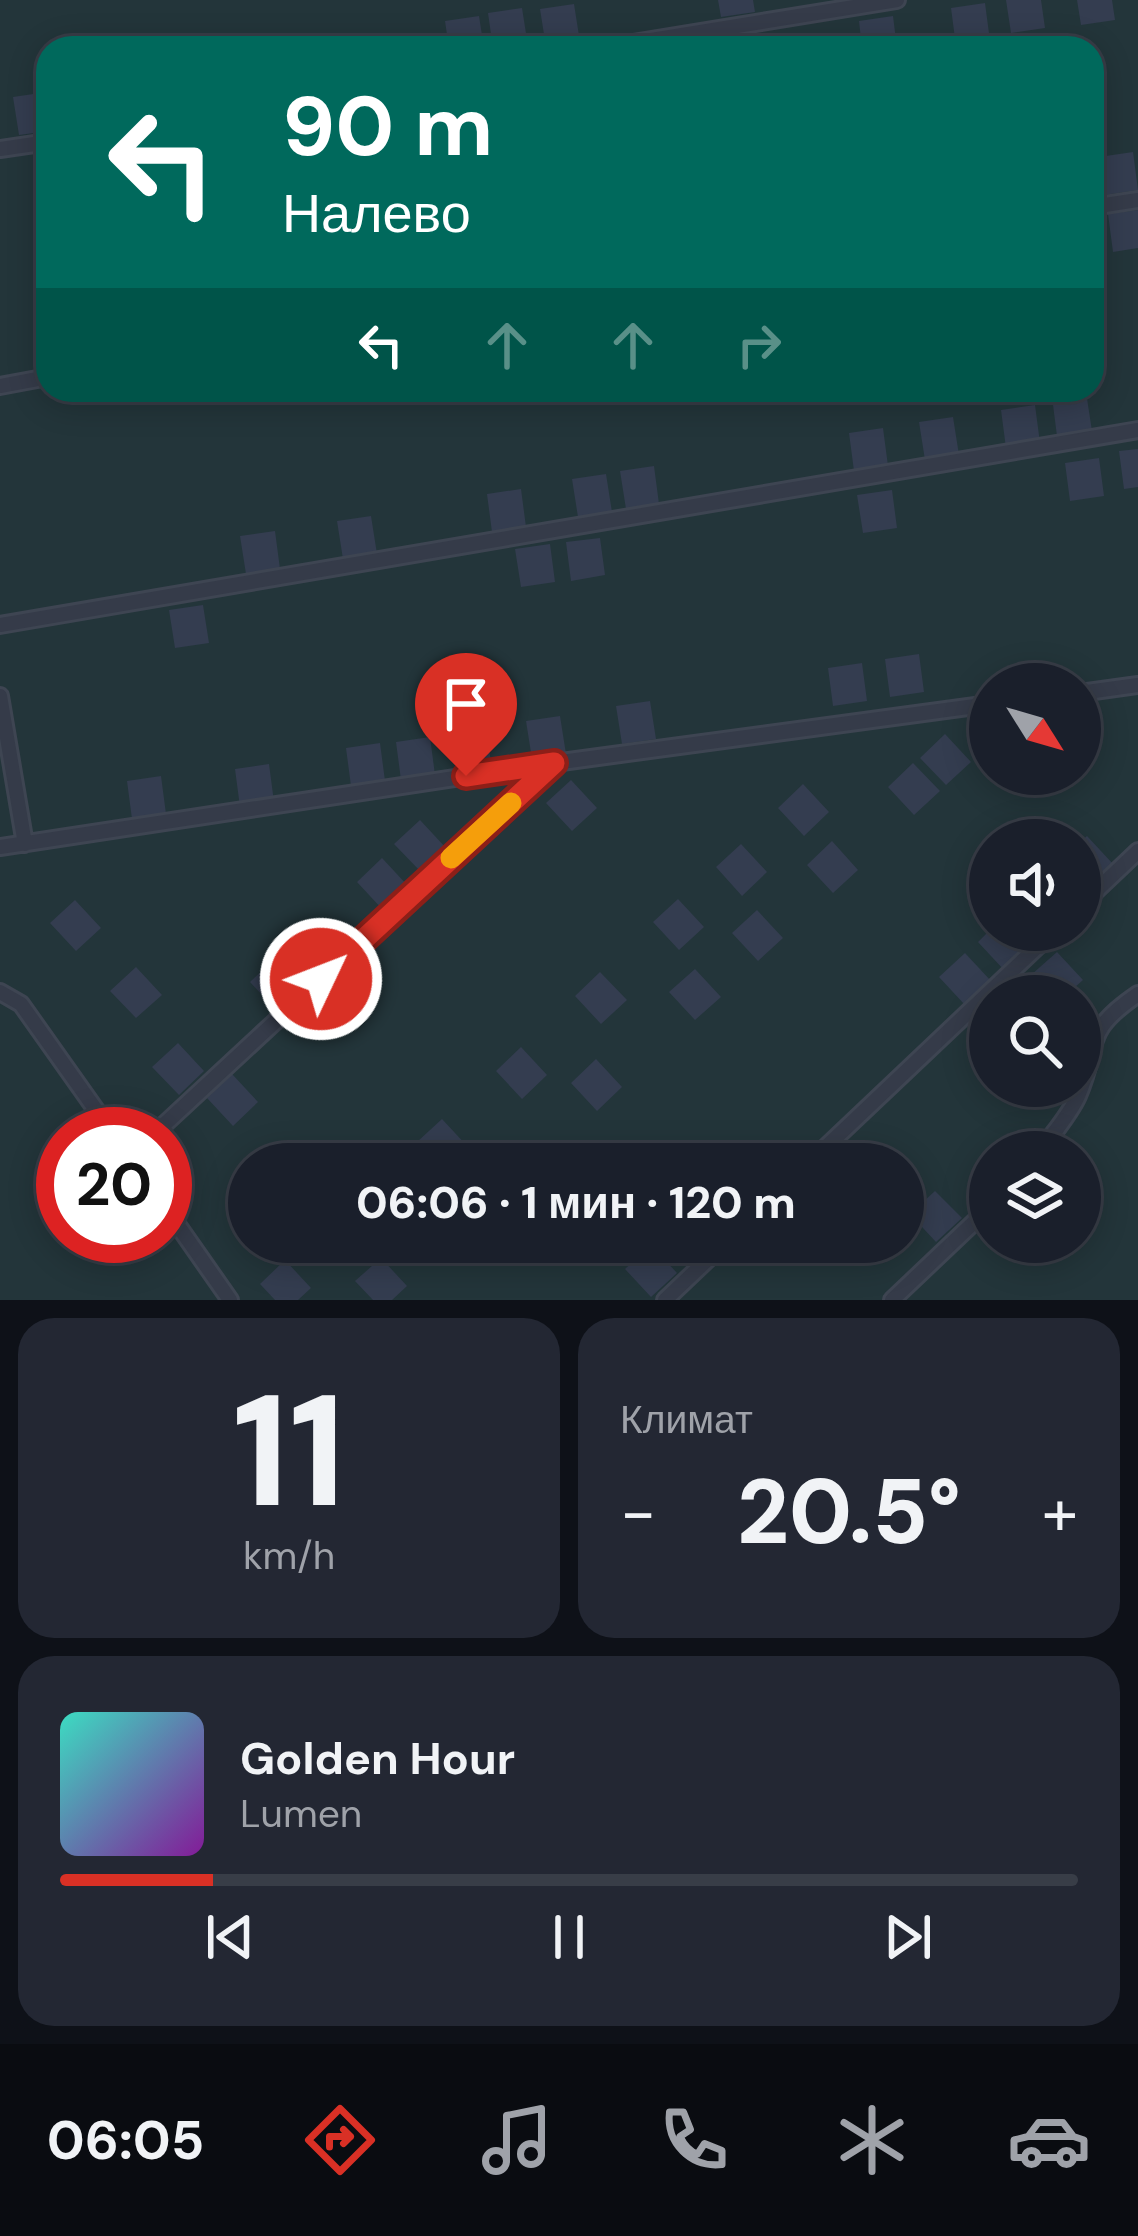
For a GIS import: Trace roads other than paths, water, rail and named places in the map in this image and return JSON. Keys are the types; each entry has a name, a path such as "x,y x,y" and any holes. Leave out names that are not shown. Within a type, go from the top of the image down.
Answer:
{"lane":[{"path":"676,36 897,0"},
{"path":"0,149 36,144"},
{"path":"1104,205 1138,200"},
{"path":"0,386 36,379"},
{"path":"0,625 1138,430"},
{"path":"1101,690 1138,685"},
{"path":"0,696 25,844"},
{"path":"0,847 554,763 969,707"},
{"path":"183,1107 554,763"},
{"path":"1101,886 1138,851"},
{"path":"830,1143 1033,951"},
{"path":"0,992 21,1004 94,1107"},
{"path":"1054,1131 1077,1097 1094,1034 1109,1013 1138,994"},
{"path":"892,1300 969,1228"},
{"path":"192,1246 230,1300"},
{"path":"665,1300 704,1263"}]}
